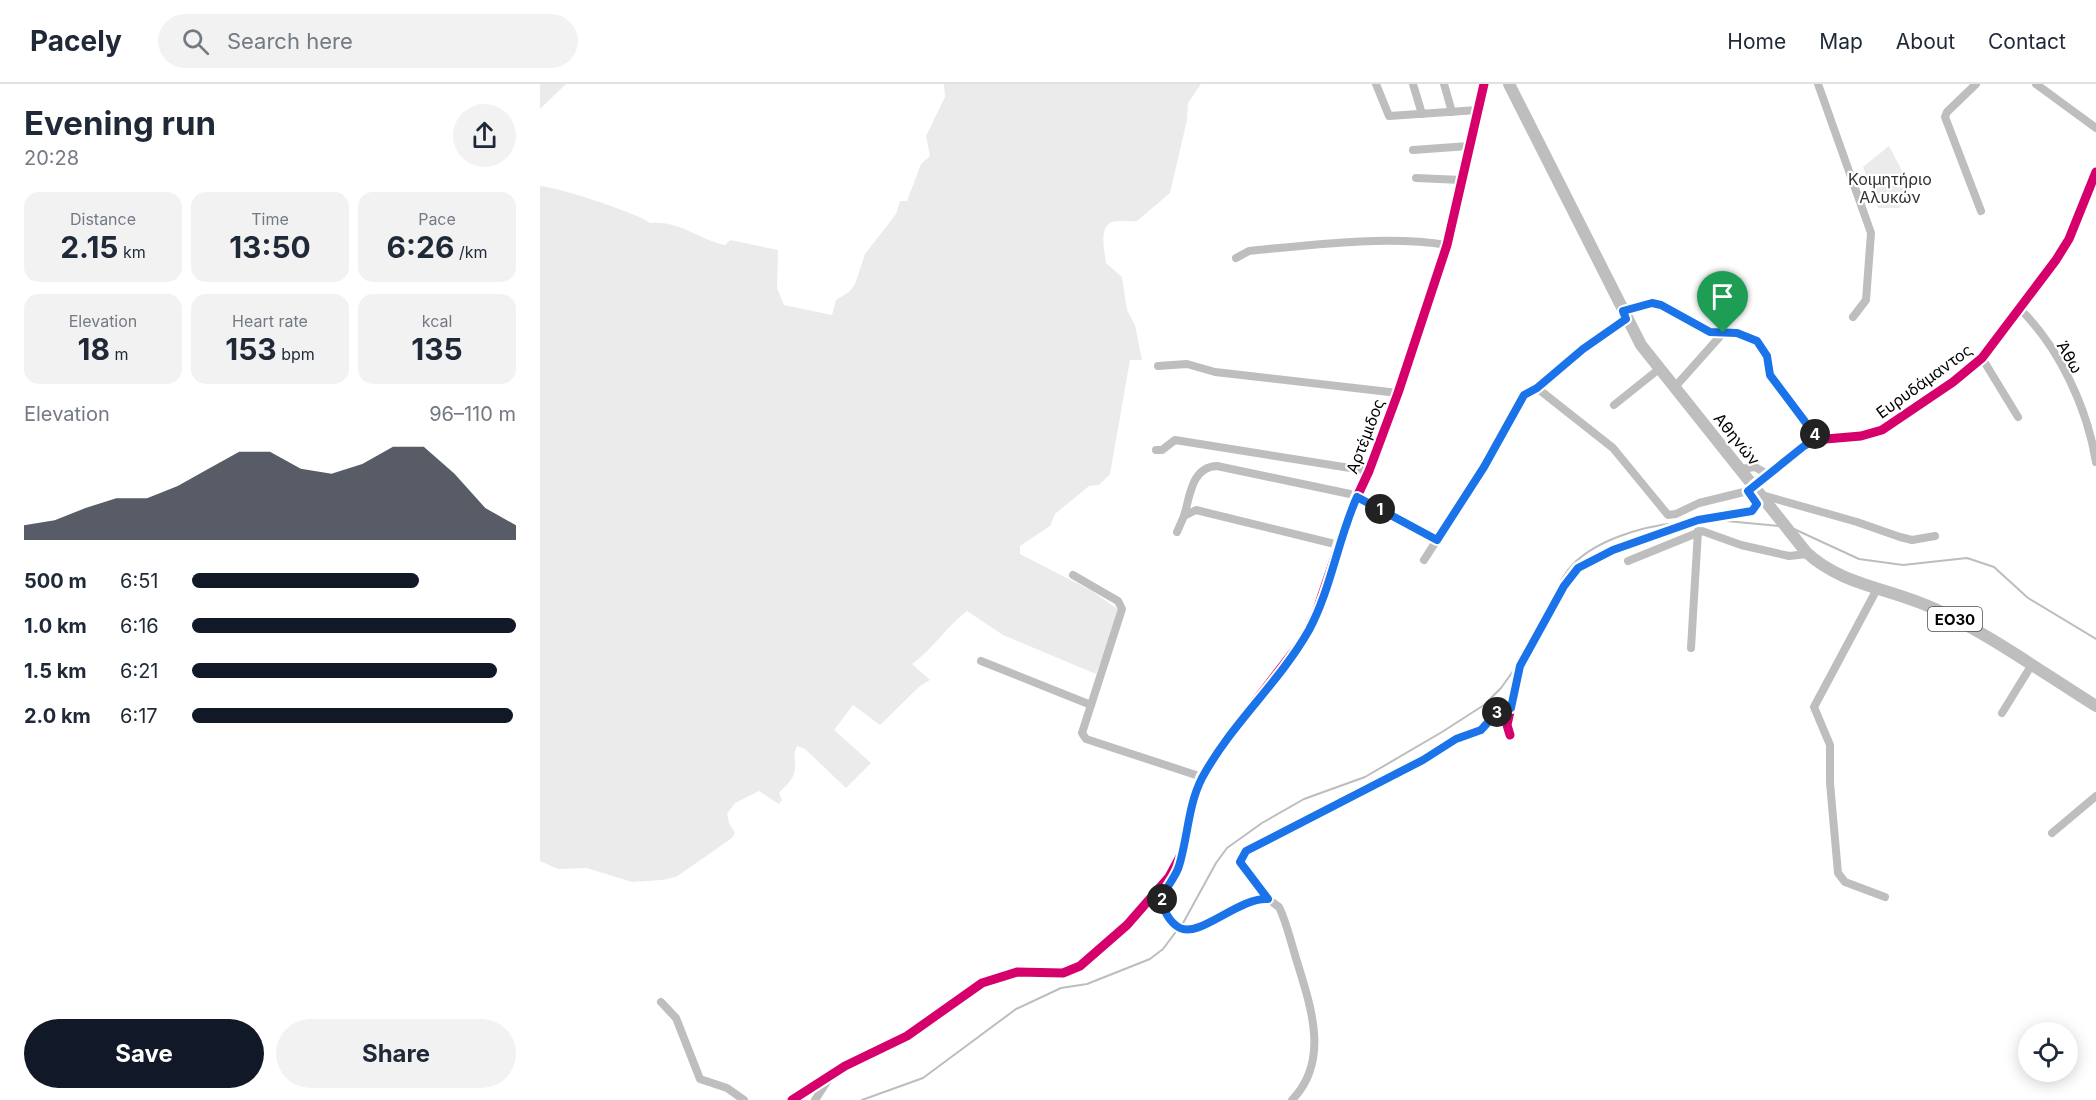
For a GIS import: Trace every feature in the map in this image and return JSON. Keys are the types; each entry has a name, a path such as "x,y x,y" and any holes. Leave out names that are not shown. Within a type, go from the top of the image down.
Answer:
{"main road":[{"name":"Αθηνών","path":"1509,84 1624,315 1659,369 1741,469 1754,490 1807,553 1845,578 1935,609 2096,706"}],"street":[{"path":"1376,84 1387,116 1478,110"},
{"path":"1413,84 1422,114"},
{"path":"1444,84 1452,112"},
{"name":"Αρτέμιδος","path":"792,1100 833,1074 907,1036 982,983 1017,972 1054,975 1080,966 1127,925 1155,896 1180,859 1193,800 1202,777 1234,729 1304,638 1316,614 1338,545 1398,393 1447,245 1484,84"},
{"path":"1818,84 1871,233 1866,300 1853,317"},
{"path":"1976,84 1947,111 1945,117 1981,211"},
{"path":"2036,84 2096,128"},
{"path":"1413,150 1469,146"},
{"name":"Ευρυδάμαντος","path":"1754,490 1804,446 1818,439 1877,432 1953,382 1982,358 2050,269 2069,240 2096,172"},
{"path":"1416,178 1462,180"},
{"path":"1236,258 1249,252 1349,242 1417,241 1447,245"},
{"path":"1424,560 1484,467 1524,395 1537,388 1624,315 1657,304 1710,332 1745,335 1764,348 1770,375 1818,439"},
{"name":"Άθω","path":"2019,308 2063,368 2089,427 2096,462"},
{"path":"1674,388 1723,333"},
{"path":"1982,358 2018,417"},
{"path":"1158,366 1187,364 1215,372 1398,393"},
{"path":"1614,405 1659,369"},
{"path":"1537,388 1612,448 1668,514 1676,514 1699,503 1754,490 1900,537 1918,539 1935,536"},
{"path":"1155,450 1162,450 1175,440 1369,471"},
{"path":"1177,532 1194,481 1200,472 1209,466 1357,497 1437,540"},
{"path":"1741,469 1755,467 1769,475"},
{"path":"1510,735 1507,725 1520,666 1564,586 1578,568 1605,553 1698,520 1752,511 1757,504 1754,490"},
{"path":"1184,516 1196,510 1338,545"},
{"path":"1628,561 1698,531 1706,531 1741,545 1789,556 1807,553"},
{"path":"1691,648 1698,531"},
{"path":"1072,575 1118,601 1122,609 1082,733 1084,737 1202,777"},
{"path":"1878,589 1814,707 1830,745 1830,783 1838,873 1845,882 1885,897"},
{"path":"981,661 1091,705"},
{"path":"2002,713 2031,666"},
{"path":"1292,1100 1304,1086 1312,1064 1313,1019 1281,910 1268,899 1240,862 1246,851 1423,760 1456,739 1481,730 1501,708 1511,708"},
{"path":"2052,833 2096,796"},
{"path":"1180,859 1162,899 1169,918 1181,929 1192,929 1250,900 1268,899"},
{"path":"661,1002 676,1018 700,1079 727,1088 744,1100"},
{"path":"815,1100 833,1074"}],"green space":[{"path":"540,84 566,84 540,109"},
{"path":"944,84 1201,84 1188,103 1187,120 1170,193 1137,221 1112,222 1105,229 1106,263 1122,277 1127,310 1135,325 1142,360 1130,360 1110,474 1099,485 1089,486 1055,514 1050,526 1020,546 1020,554 1092,591 1120,611 1096,674 1003,635 967,611 912,664 930,680 920,686 880,725 853,705 834,730 871,763 846,788 805,749 797,746 794,774 779,793 782,800 779,804 759,791 735,803 727,814 735,833 732,838 676,877 632,882 587,868 558,869 540,861 540,186 597,201 650,223 670,224 725,245 730,240 778,250 777,288 784,305 832,315 836,300 849,292 855,284 865,254 896,214 900,201 907,201 921,164 930,156 926,136 945,97"},
{"name":"Κοιμητήριο Αλυκών","path":"1889,146 1911,188 1900,208 1878,208 1863,167"}],"waterway":[{"path":"1716,520 1779,526"},
{"path":"1542,619 1564,575 1590,551 1603,543 1633,532 1678,523"},
{"path":"1794,529 1859,559 1903,565 1967,558 1994,567 2028,598 2096,639"},
{"path":"1182,925 1216,863 1227,848 1262,823 1304,799 1365,777 1442,732 1484,705 1501,688 1516,667"},
{"path":"862,1100 923,1078 1016,1009 1061,988 1087,984 1150,959 1163,949 1178,929"}],"cycle path":[{"path":"792,1100 845,1066 907,1036 982,983 1017,972 1063,973 1080,966 1127,925 1169,877 1183,851 1193,800 1202,777 1234,729 1304,638 1316,613 1350,512 1369,471 1398,393 1447,245 1484,84"},
{"path":"1754,486 1814,440 1861,436 1882,430 1953,382 1982,358 2056,260 2069,239 2096,172"},
{"path":"1510,735 1507,725 1520,666 1564,586 1578,568 1613,550 1698,520 1752,511 1757,504 1748,491"}],"route":[{"path":"1652,303 1657,304 1710,332 1723,333 1745,335 1757,341 1764,348 1770,375 1818,439 1804,446 1785,464 1748,491 1756,503 1756,509 1749,512 1719,514 1698,520 1613,550 1578,568 1564,586 1545,625 1520,666 1511,708 1506,705 1501,708 1481,730 1456,739 1440,751 1258,843 1242,854 1240,862 1243,868 1268,899 1244,902 1219,918 1189,930 1175,925 1162,904 1162,896 1179,866 1193,800 1202,777 1234,729 1310,628 1357,497 1437,540 1484,467 1524,395 1537,388 1583,349 1626,319 1623,311 1652,303"}]}
